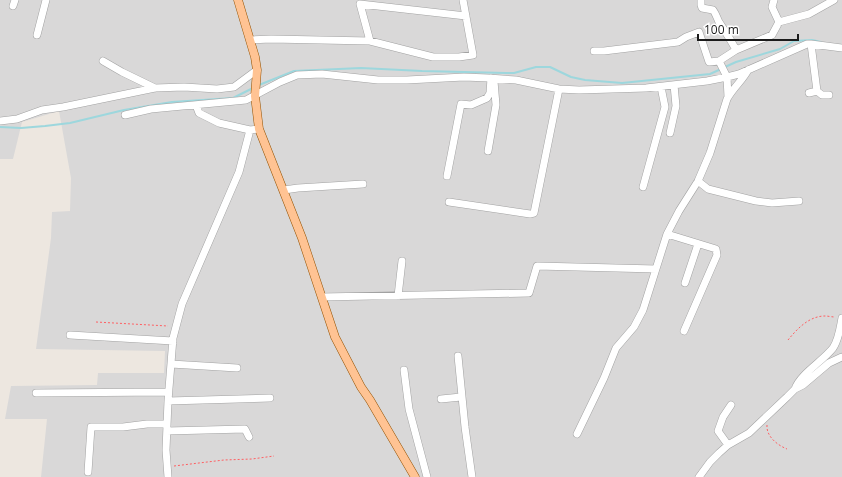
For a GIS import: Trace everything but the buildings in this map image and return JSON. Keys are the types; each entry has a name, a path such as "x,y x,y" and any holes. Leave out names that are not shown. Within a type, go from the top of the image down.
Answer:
{"main road":[{"path":"238,0 251,40 257,70 255,129 284,190 340,349 415,477"}],"street":[{"path":"36,35 46,0"},
{"path":"251,40 370,41 433,57 459,57 473,55 463,0"},
{"path":"701,0 702,8 713,10 716,13 718,21 736,50"},
{"path":"774,0 772,7 779,22"},
{"path":"594,51 678,42 699,32 709,62 720,62 736,50 772,35 779,22 808,14 834,0"},
{"path":"370,41 360,4 466,16"},
{"path":"125,115 151,109 246,100 297,75 322,74 378,80 464,77 493,78 516,80 559,89 579,90 646,88 707,81 748,70 796,48 811,44 842,48"},
{"path":"811,44 817,91 822,95 829,95"},
{"path":"103,61 155,88"},
{"path":"720,62 726,75 728,97"},
{"path":"0,121 17,119 42,110 70,106 155,88 184,87 217,89 234,87 257,70"},
{"path":"577,434 604,378 616,348 634,327 643,310 667,234 679,211 698,181 710,153 722,111 728,97 748,70"},
{"path":"488,151 496,105 493,78"},
{"path":"447,176 461,104 471,105 487,98 490,93 493,78"},
{"path":"670,133 676,106 674,85"},
{"path":"643,187 665,107 661,87"},
{"path":"449,202 530,214 534,213 559,89"},
{"path":"809,93 817,91"},
{"path":"168,477 166,450 168,392 173,341 176,327 182,304 239,172 255,129 219,123 199,113 196,105"},
{"path":"698,181 708,189 756,201 772,203 799,201"},
{"path":"284,190 363,184"},
{"path":"667,234 716,249 718,255 684,331"},
{"path":"685,283 698,244"},
{"path":"398,296 402,261"},
{"path":"322,297 529,293 537,266 656,269"},
{"path":"795,389 798,382 828,354 838,339 841,333 840,316"},
{"path":"70,335 173,341"},
{"path":"828,354 835,360"},
{"path":"458,356 464,427 472,477"},
{"path":"699,477 710,462 728,445 749,433 795,389 803,385 829,363 842,357"},
{"path":"171,364 237,368"},
{"path":"404,370 409,409 427,477"},
{"path":"36,393 168,392"},
{"path":"441,399 461,397"},
{"path":"168,400 270,398"},
{"path":"728,445 718,431 723,417 730,405"},
{"path":"88,472 91,427 123,427 147,424 167,428 245,430 249,437"}],"path":[{"path":"788,340 807,321 818,317 840,316"},
{"path":"96,322 176,327"},
{"path":"766,417 768,423 767,431 771,438 782,448 787,449"},
{"path":"168,466 224,460 252,460 274,456"}],"shaded area":[{"path":"0,0 842,0 842,477 41,477 47,419 5,419 11,386 97,385 98,373 164,373 165,351 36,349 51,238 52,212 70,211 71,178 59,111 22,122 13,159 0,159"}],"waterway":[{"path":"725,67 736,62 780,49 794,41 812,40 821,42"},
{"path":"259,85 294,71 361,68 514,73 536,67 550,67 571,77 585,80 622,83 710,74 721,69"},
{"path":"0,127 21,128 70,123 124,110 172,102 233,98 253,88"}]}
